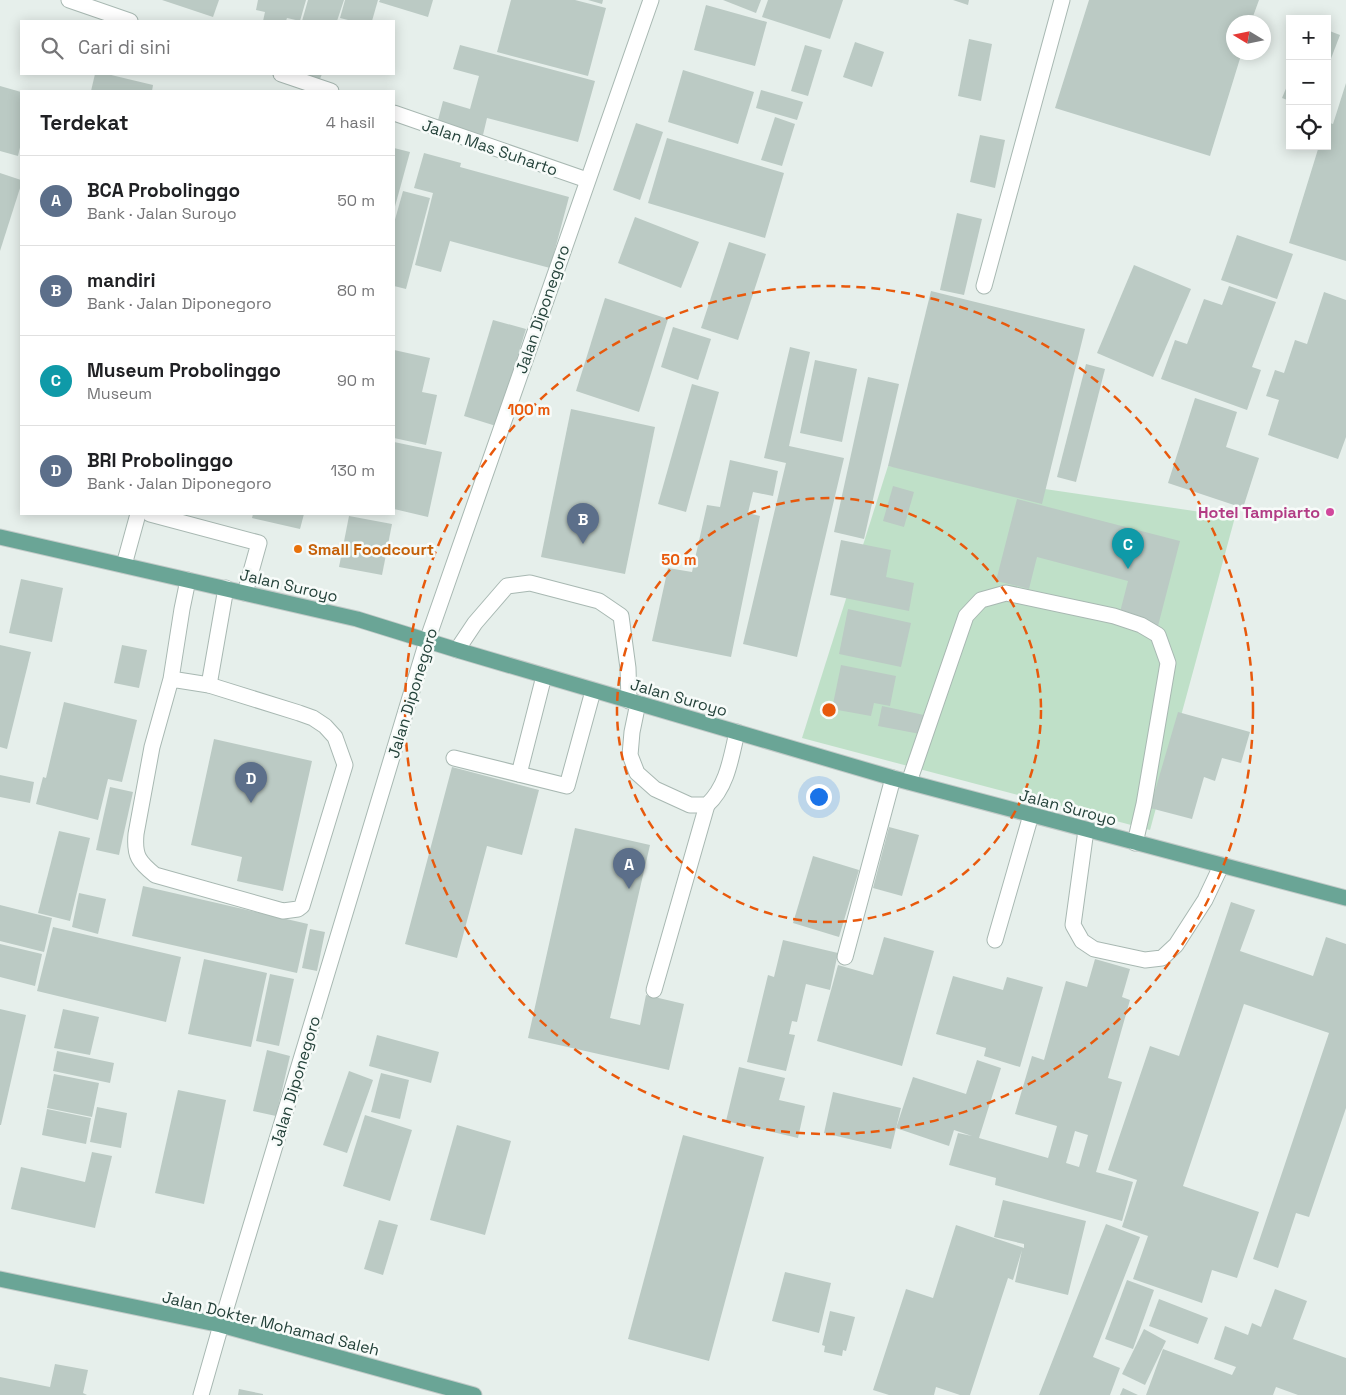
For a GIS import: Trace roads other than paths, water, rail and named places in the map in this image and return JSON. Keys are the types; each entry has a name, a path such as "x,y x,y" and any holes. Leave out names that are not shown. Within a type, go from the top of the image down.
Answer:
{"main road":[{"name":"Jalan Suroyo","path":"0,537 357,618 544,676 892,778 1346,898"},
{"name":"Jalan Dokter Mohamad Saleh","path":"0,1279 221,1325 474,1395"}],"street":[{"path":"70,0 127,20"},
{"name":"Jalan Diponegoro","path":"201,1395 427,641 651,0"},
{"path":"984,286 1062,0"},
{"path":"284,75 328,90"},
{"name":"Jalan Mas Suharto","path":"395,113 587,180"},
{"path":"124,565 138,515"},
{"path":"154,515 258,543 245,593"},
{"path":"171,679 209,684 313,718 325,726 335,737 345,765 302,906 298,909 283,911 155,875 140,862 135,847 136,834 152,747 171,679 188,580"},
{"path":"458,650 475,623 507,586 530,583 599,602 621,616 633,702 630,755 637,773 655,789 690,805 707,805"},
{"path":"209,684 226,588"},
{"path":"909,782 966,616 981,600 1006,593 1114,616 1141,625 1158,636 1168,663 1144,804 1135,843"},
{"path":"518,774 544,676"},
{"path":"454,758 567,786 593,690"},
{"path":"654,990 707,805 717,796 730,765 736,732"},
{"path":"845,957 892,778"},
{"path":"995,940 1031,815"},
{"path":"1086,830 1073,924 1082,941 1094,949 1144,960 1162,958 1176,945 1191,922 1205,900 1221,866"}],"place":[{"name":"Hotel Tampiarto","path":"1330,512"},
{"name":"mandiri","path":"583,544"},
{"name":"Small Foodcourt","path":"298,549"},
{"name":"Museum Probolinggo","path":"1128,569"},
{"name":"BRI Probolinggo","path":"251,803"},
{"name":"BCA Probolinggo","path":"629,889"}]}
